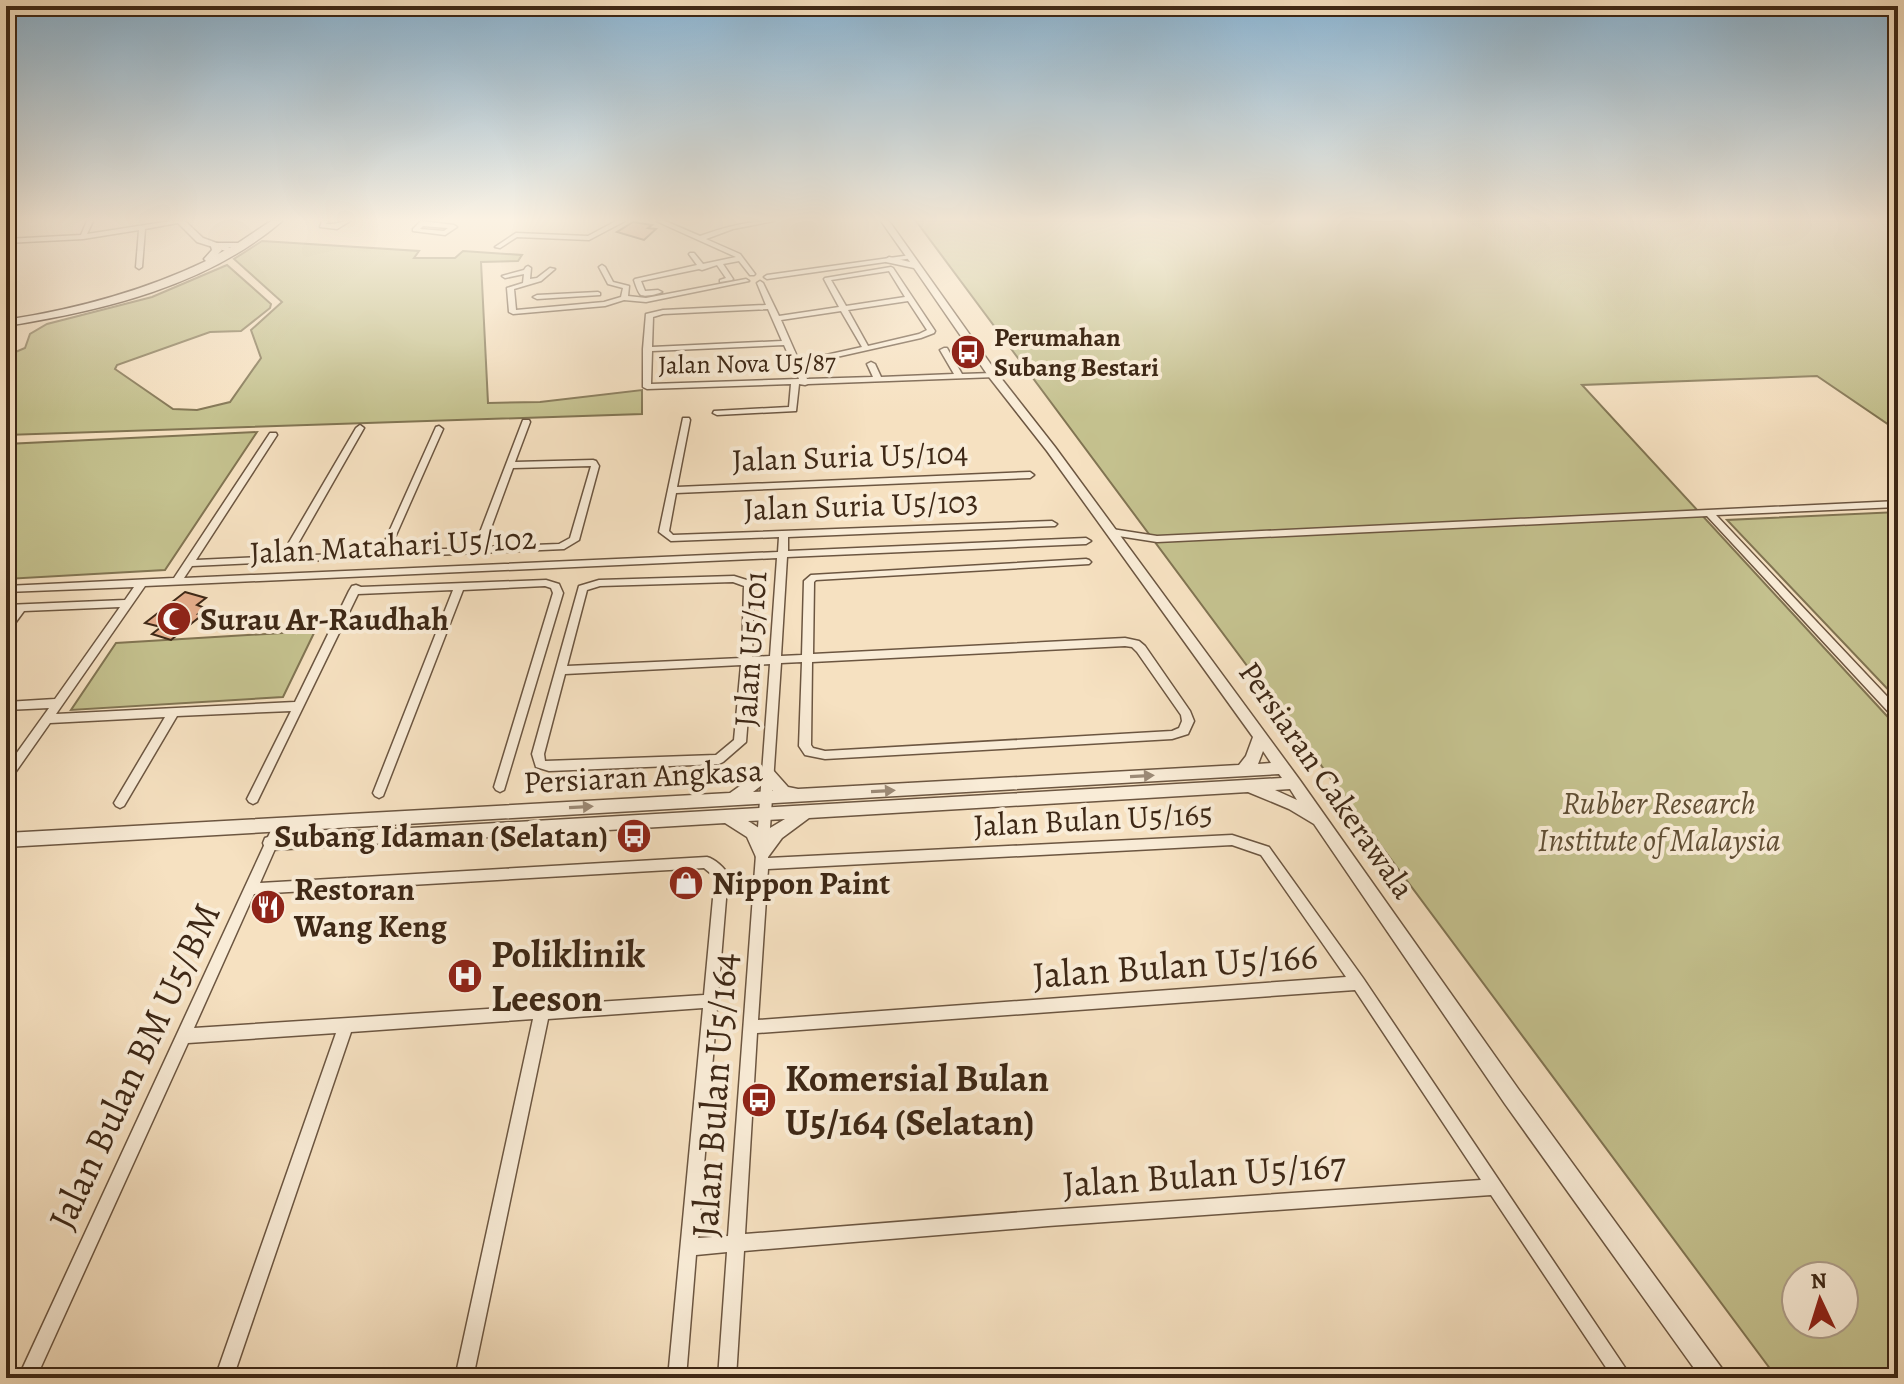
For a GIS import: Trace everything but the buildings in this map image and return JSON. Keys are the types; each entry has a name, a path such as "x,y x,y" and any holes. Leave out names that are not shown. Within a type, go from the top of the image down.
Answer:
{"main road":[{"path":"6,321 57,311 144,286"},
{"path":"6,321 112,303 160,286"}],"street":[{"path":"517,286 510,288 511,310 609,304 624,298 646,300 713,286"},
{"path":"622,286 627,287 624,298"},
{"path":"640,286 643,293 697,286"},
{"path":"717,413 793,409 800,383 796,364 761,286"},
{"path":"833,286 866,348"},
{"path":"796,364 931,331 902,286"},
{"name":"Persiaran Cakerawala","path":"931,286 993,375 1112,532 1288,776 1512,1097 1715,1378"},
{"path":"537,297 598,294"},
{"path":"564,307 567,295"},
{"path":"776,319 911,298"},
{"name":"Jalan Nova U5/87","path":"771,307 654,314 647,319 647,386 651,389 993,375"},
{"path":"647,349 787,343"},
{"path":"944,350 960,377"},
{"path":"871,364 879,380"},
{"path":"672,490 686,420"},
{"path":"478,551 526,422"},
{"path":"284,559 360,428"},
{"path":"383,555 439,429"},
{"path":"177,581 273,435"},
{"path":"190,563 561,547 574,540 595,466 593,463 510,465"},
{"name":"Jalan Suria U5/104","path":"672,490 1030,475"},
{"name":"Jalan Suria U5/103","path":"672,490 664,532 671,538 1052,524"},
{"path":"1112,532 1157,539 1898,504"},
{"path":"1710,514 1898,715"},
{"name":"Jalan U5/101","path":"764,816 784,533"},
{"path":"1125,550 1157,539"},
{"name":"Jalan Matahari U5/102","path":"6,589 782,552 1086,541"},
{"path":"561,670 775,660 808,658 1031,647 1135,644 1188,721 1184,731 1172,735 816,755 805,746 808,658 809,581 822,574 1086,562"},
{"path":"253,799 364,572"},
{"path":"734,579 749,584 740,742 719,759 540,764 538,754 561,670 583,588 587,585 734,579"},
{"path":"6,777 142,583"},
{"path":"354,591 546,583 557,589 500,787"},
{"path":"379,793 459,587"},
{"path":"6,608 127,603"},
{"path":"6,627 21,608"},
{"path":"6,706 57,703"},
{"path":"46,719 299,706"},
{"path":"120,803 173,713"},
{"path":"1260,737 1246,778 1321,822"},
{"path":"732,799 767,773 783,792 805,795"},
{"name":"Persiaran Angkasa","path":"6,840 805,795 1288,776"},
{"name":"Persiaran Angkasa","path":"271,843 806,814 1246,778"},
{"path":"762,858 776,833 806,814"},
{"name":"Jalan Bulan U5/164","path":"727,1378 764,816"},
{"path":"729,818 753,833 762,858"},
{"name":"Jalan Bulan BM U5/BM","path":"27,1378 280,824"},
{"name":"Jalan Bulan U5/165","path":"762,858 1232,840 1265,851 1358,983"},
{"path":"250,889 707,862 722,875 677,1378"},
{"name":"Jalan Bulan U5/166","path":"750,1027 1358,983 1495,1187"},
{"path":"183,1036 711,1001"},
{"path":"464,1378 542,1012"},
{"path":"224,1378 346,1025"},
{"path":"1495,1187 1623,1378"},
{"name":"Jalan Bulan U5/167","path":"689,1247 1495,1187"}],"green space":[{"path":"179,286 250,286 271,304 241,331 210,332 117,365 115,369 173,409 197,410 230,402 261,358 251,330 282,302 264,286 482,286 488,403 540,402 642,390 642,414 6,435 6,356 25,348 30,334 47,324 152,297"},
{"name":"Rubber Research Institute of Malaysia","path":"964,286 1898,286 1898,431 1817,376 1582,385 1898,728 1898,1378 1777,1378"},
{"path":"257,432 165,570 6,579 6,444"},
{"path":"1898,512 1898,700 1727,520"},
{"path":"315,631 283,697 71,710 116,643"}],"place":[{"name":"Perumahan Subang Bestari","path":"968,352"},
{"name":"Surau Ar-Raudhah","path":"174,619"},
{"name":"Subang Idaman (Selatan)","path":"634,836"},
{"name":"Nippon Paint","path":"686,883"},
{"name":"Restoran Wang Keng","path":"268,907"},
{"name":"Poliklinik Leeson","path":"465,976"},
{"name":"Komersial Bulan U5/164 (Selatan)","path":"759,1100"}]}
